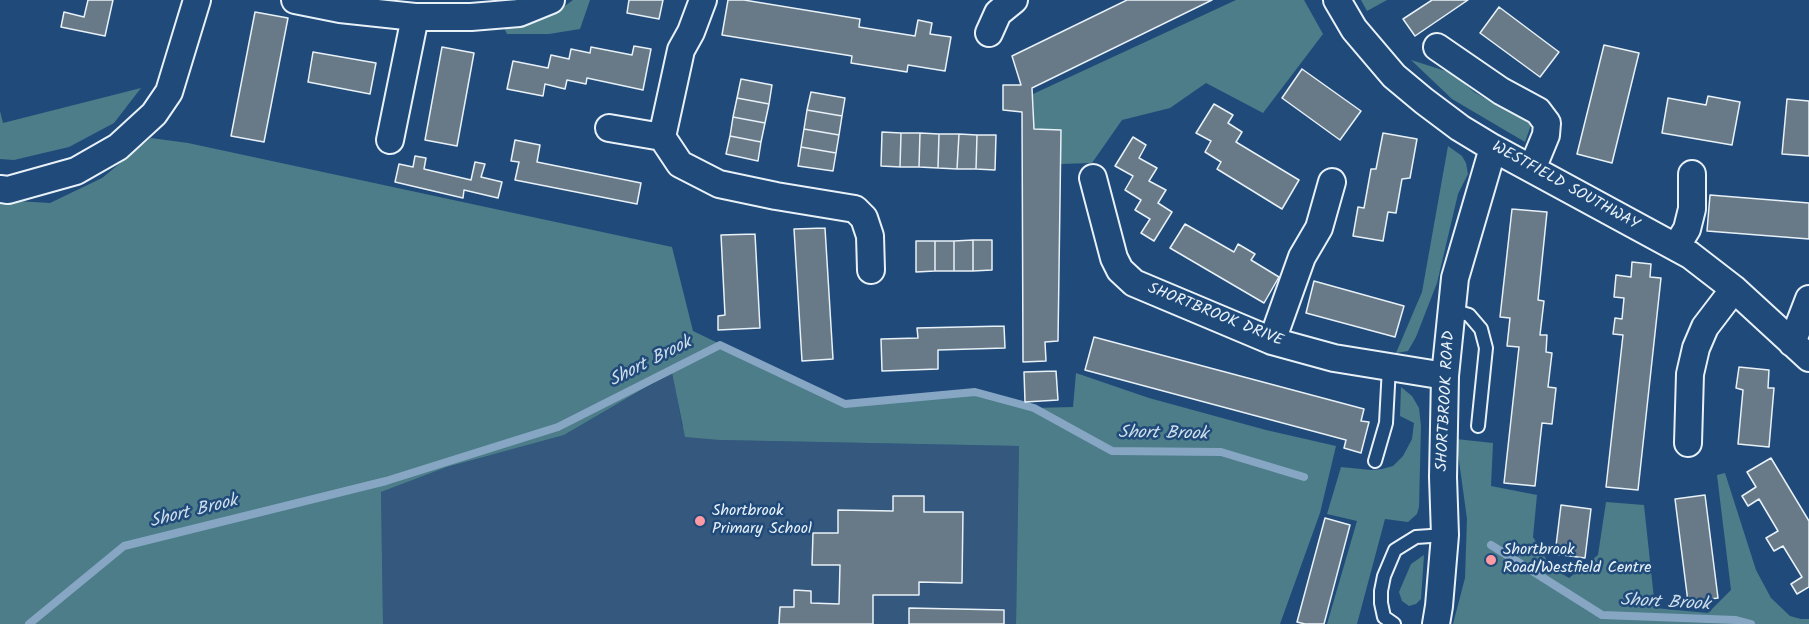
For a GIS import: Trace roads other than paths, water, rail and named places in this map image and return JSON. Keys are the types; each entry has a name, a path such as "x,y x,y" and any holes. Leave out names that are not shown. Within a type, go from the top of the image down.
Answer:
{"street":[{"path":"0,189 8,190 76,171 118,147 154,114 169,92 197,0"},
{"path":"295,0 340,9 415,17 471,17 519,13 551,0"},
{"path":"662,138 681,50 692,32 703,0"},
{"path":"989,33 998,13 1014,0"},
{"name":"WESTFIELD SOUTHWAY","path":"1337,0 1354,29 1394,76 1433,108 1493,148 1689,255 1734,290 1800,350"},
{"path":"390,140 415,17"},
{"path":"1437,47 1501,91 1538,111 1547,123 1546,135 1532,169"},
{"path":"609,128 662,138 680,164 718,184 855,209 864,218 870,236 871,270"},
{"name":"SHORTBROOK ROAD","path":"1436,624 1445,535 1443,477 1445,376 1455,278 1493,148"},
{"path":"1676,247 1687,229 1692,209 1692,174"},
{"name":"SHORTBROOK DRIVE","path":"1093,178 1113,258 1120,270 1134,283 1272,341 1334,358 1445,376"},
{"path":"1272,341 1302,257 1318,228 1332,182"},
{"path":"1688,443 1690,374 1696,348 1705,327 1734,290"},
{"path":"1800,350 1809,299"}],"lane":[{"path":"1452,310 1469,315 1481,329 1486,348 1478,426"},
{"path":"1375,460 1386,423 1389,367"},
{"path":"1394,624 1384,617 1381,591 1384,576 1395,550 1416,537 1445,535"}],"waterway":[{"name":"Short Brook","path":"29,624 124,546 386,481 558,427 720,345 845,404 975,392 1034,408 1112,451 1221,452 1304,477"},
{"name":"Short Brook","path":"1491,545 1602,615 1736,620 1751,624"}],"place":[{"name":"Shortbrook Primary School","path":"700,521"},
{"name":"Shortbrook Road/Westfield Centre","path":"1491,560"}]}
